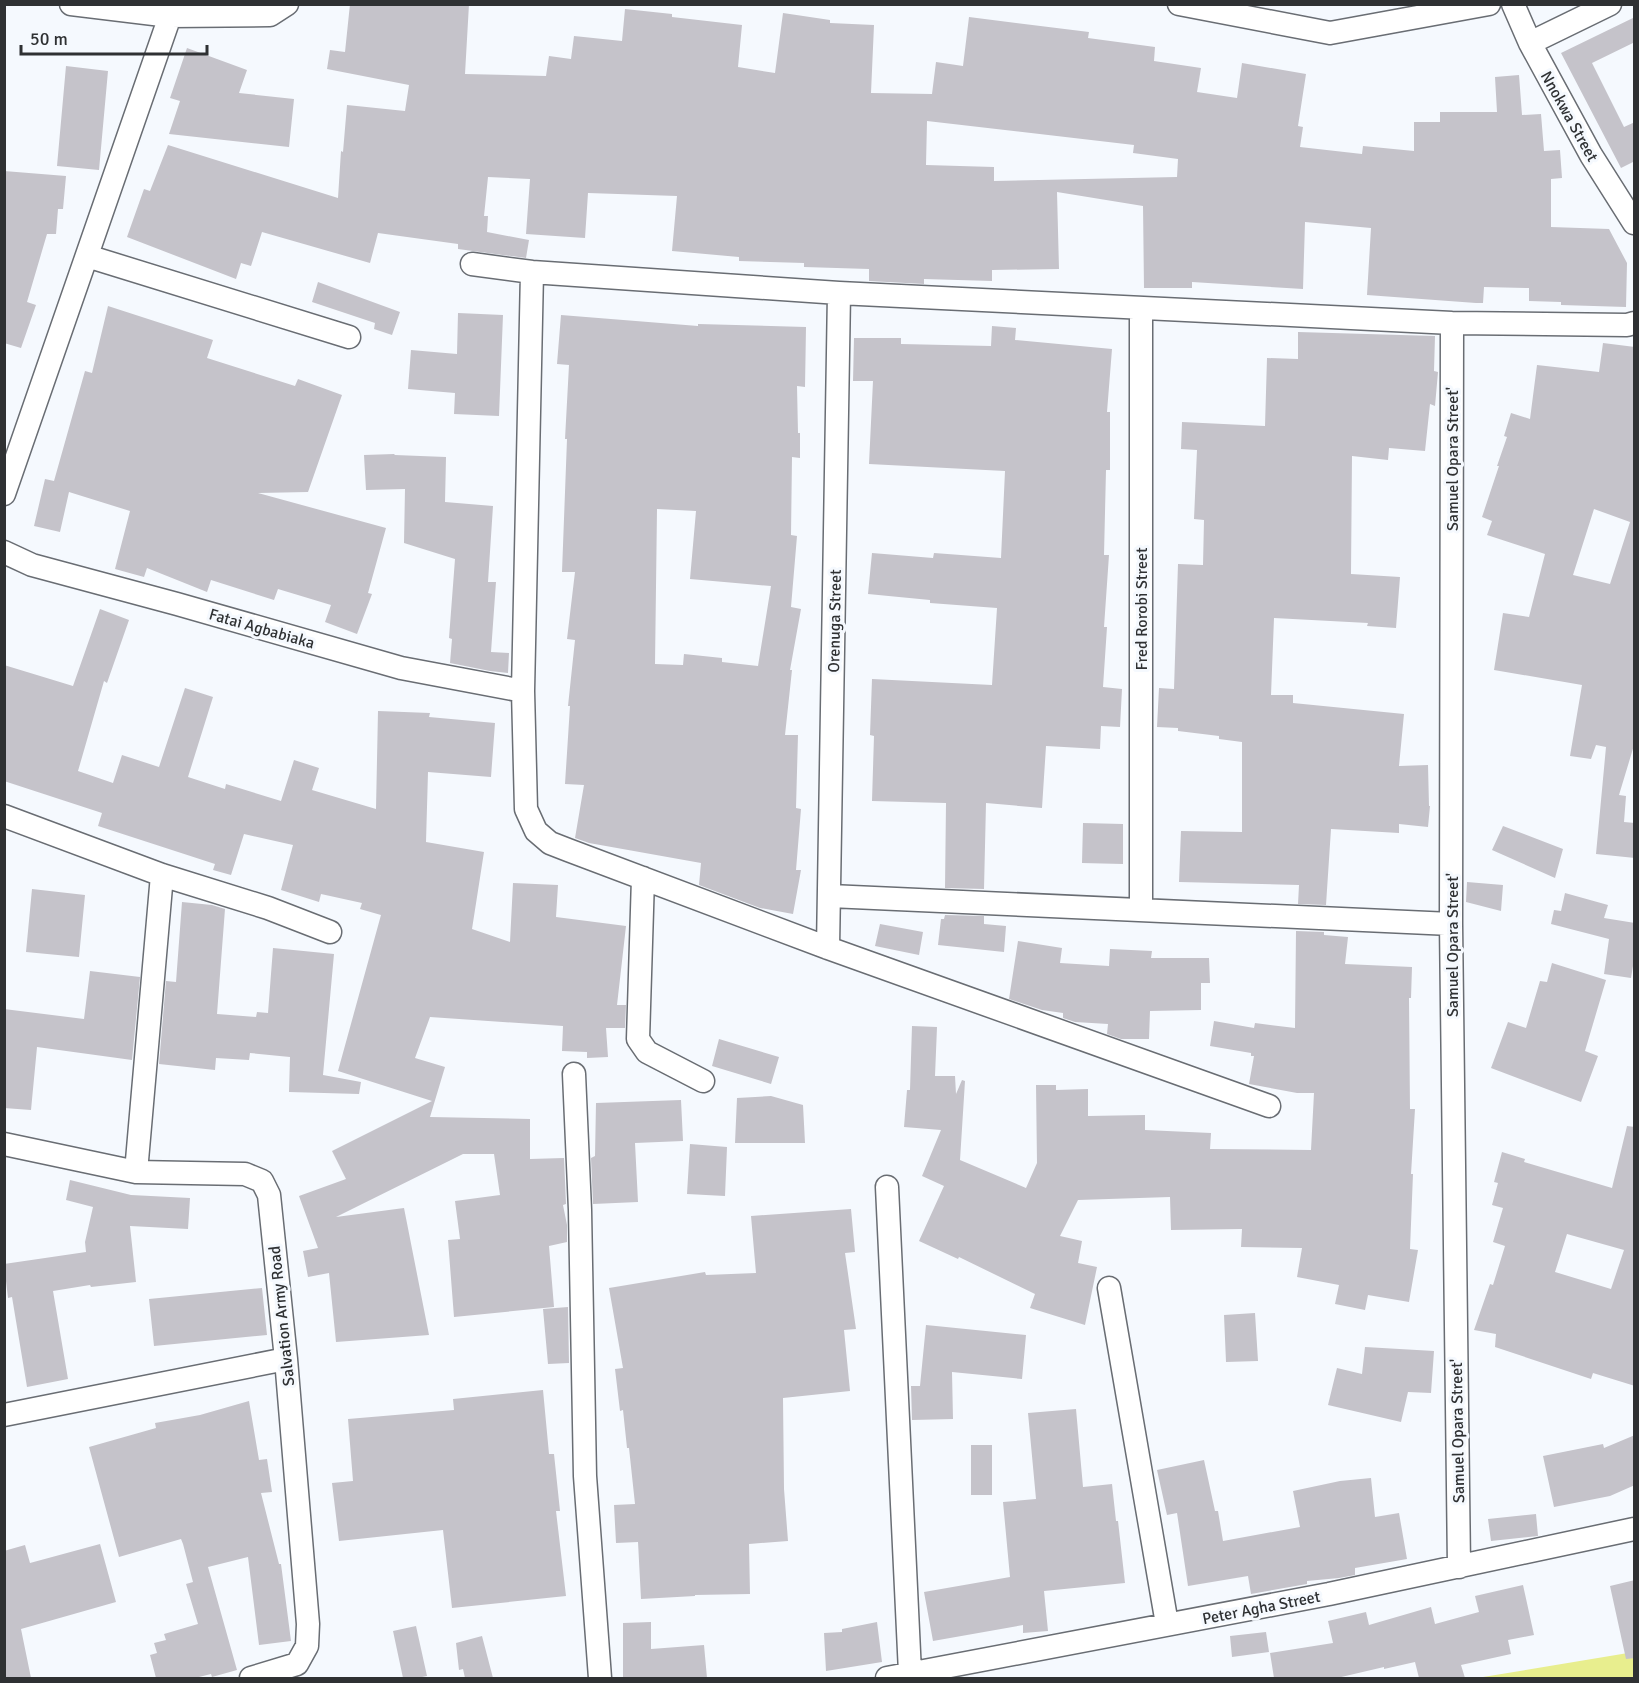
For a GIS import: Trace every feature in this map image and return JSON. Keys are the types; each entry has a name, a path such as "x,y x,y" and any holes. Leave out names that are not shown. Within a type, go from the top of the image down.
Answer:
{"street":[{"path":"71,4 170,16 270,15 287,4"},
{"path":"1179,4 1330,33 1489,4"},
{"name":"Nnokwa Street","path":"1513,4 1530,43 1591,155 1635,223"},
{"path":"1530,43 1610,4"},
{"path":"4,494 170,16"},
{"path":"87,256 349,337"},
{"path":"472,264 532,272 839,293 1141,309 1452,323 1627,325 1635,322"},
{"path":"532,272 523,691 526,809 536,831 550,843 828,948 1269,1106"},
{"name":"Orenuga Street","path":"828,948 839,293"},
{"name":"Fred Rorobi Street","path":"1141,309 1141,910"},
{"name":"Samuel Opara Street'","path":"1452,323 1451,924 1458,1567"},
{"name":"Fatai Agbabiaka","path":"4,552 32,565 401,668 523,691"},
{"path":"4,816 162,875 268,908 330,933"},
{"path":"136,1172 162,875"},
{"path":"643,878 638,1039 647,1052 703,1081"},
{"path":"830,896 1451,924"},
{"path":"574,1074 580,1210 585,1476 600,1678"},
{"name":"Salvation Army Road","path":"4,1143 136,1172 245,1174 262,1181 269,1196 286,1359 308,1624 307,1646 297,1664 251,1678"},
{"path":"887,1187 909,1673"},
{"path":"1109,1288 1167,1624"},
{"path":"4,1415 286,1359"},
{"name":"Peter Agha Street","path":"887,1678 1329,1594 1635,1530"}],"green space":[{"path":"1634,1652 1634,1678 1477,1678"}],"building":[{"path":"350,4 469,4 465,74 546,76 549,56 571,59 574,36 622,41 625,9 742,25 738,67 775,73 783,13 830,20 830,23 874,25 871,93 932,94 936,62 963,66 969,17 1089,32 1088,38 1155,47 1154,61 1201,68 1197,92 1237,98 1242,63 1306,74 1298,126 1303,127 1300,147 1362,154 1363,146 1414,151 1414,122 1440,122 1440,112 1497,112 1495,77 1519,75 1522,115 1541,114 1544,151 1560,150 1562,178 1551,179 1551,227 1609,229 1627,263 1626,307 1561,305 1561,302 1529,301 1529,288 1484,287 1483,303 1367,295 1371,228 1305,222 1303,289 1192,282 1192,288 1144,288 1143,206 1057,192 1059,269 992,270 992,281 924,279 924,284 869,281 869,269 804,267 804,263 739,261 739,257 672,251 677,196 588,193 585,238 526,234 530,179 488,177 484,216 488,216 487,232 529,240 526,258 458,249 458,244 378,233 370,263 262,232 251,266 241,263 236,279 127,237 144,189 150,191 168,145 338,198 347,105 405,111 409,85 327,69 330,50 345,52","holes":["927,121 1134,145 1133,153 1178,159 1177,177 994,181 994,167 926,165"]},
{"path":"1635,17 1635,42 1592,63 1624,127 1635,122 1635,161 1621,168 1561,53"},
{"path":"187,48 247,70 239,93 294,99 289,147 169,134 180,101 170,98"},
{"path":"66,66 108,71 99,170 57,166"},
{"path":"4,171 66,176 63,209 58,209 56,234 47,234 27,302 36,305 21,348 4,343"},
{"path":"318,282 400,312 392,335 374,329 375,323 312,302"},
{"path":"108,306 213,340 207,358 295,386 298,379 342,395 308,492 258,493 386,528 368,593 372,594 357,634 325,622 331,605 278,589 274,600 211,580 207,592 147,568 144,577 115,569 130,511 69,492 60,532 34,526 45,479 54,481 85,371 92,373"},
{"path":"458,313 503,315 499,416 454,414 455,393 408,389 411,350 457,354"},
{"path":"561,315 698,326 698,324 806,327 805,387 797,386 800,458 792,457 791,535 797,536 791,607 801,609 790,670 792,670 785,735 798,735 796,808 801,809 796,870 801,870 793,914 760,908 699,885 701,863 589,843 575,838 584,785 565,784 570,706 568,706 575,640 567,639 575,572 562,572 569,365 557,364","holes":["657,509 696,511 690,579 771,586 758,666 722,662 722,658 684,654 683,665 655,664"]},
{"path":"992,326 1016,328 1015,340 1112,349 1107,412 1110,412 1110,470 1106,470 1104,555 1109,555 1103,687 1122,689 1120,727 1101,726 1100,749 1046,746 1042,808 986,803 984,889 945,888 946,803 872,801 874,736 870,735 872,679 992,685 997,608 930,603 930,600 868,594 872,553 933,558 934,553 1001,558 1005,471 869,464 873,381 853,381 854,338 901,338 901,344 991,346"},
{"path":"1298,332 1435,336 1434,371 1438,372 1435,406 1430,404 1425,451 1389,448 1388,460 1352,456 1351,574 1400,577 1396,628 1367,626 1368,623 1274,618 1271,695 1293,695 1293,703 1404,714 1399,766 1428,765 1430,806 1428,827 1399,824 1399,833 1331,829 1326,905 1298,904 1299,885 1179,882 1181,831 1242,832 1242,742 1219,739 1219,736 1178,731 1178,728 1157,727 1159,688 1174,689 1178,564 1203,565 1204,520 1194,519 1197,450 1181,449 1182,422 1265,426 1267,358 1298,359"},
{"path":"1603,343 1635,347 1635,742 1619,795 1626,796 1624,822 1635,823 1635,858 1596,854 1606,747 1596,745 1591,759 1570,756 1582,685 1494,670 1503,613 1529,617 1545,554 1487,535 1492,521 1482,517 1499,466 1497,466 1507,437 1504,436 1511,413 1530,419 1537,365 1599,372","holes":["1594,509 1630,522 1610,584 1573,575"]},
{"path":"364,455 446,457 445,502 493,506 488,582 496,582 491,652 509,653 508,673 450,663 452,639 449,638 455,559 404,543 405,489 366,490"},
{"path":"100,609 129,620 107,683 104,681 78,771 113,783 122,755 159,767 185,688 213,697 188,777 225,789 226,784 281,801 294,760 319,768 312,790 376,809 378,711 430,713 429,717 495,723 491,777 428,772 426,842 484,852 472,929 510,942 513,883 558,885 556,917 626,926 617,1005 626,1005 625,1028 606,1028 608,1057 587,1058 587,1052 562,1051 563,1026 430,1017 415,1058 445,1067 430,1117 530,1119 530,1159 564,1158 566,1204 563,1205 567,1225 567,1242 549,1246 554,1307 454,1317 448,1240 460,1239 455,1201 500,1195 494,1154 463,1154 336,1217 404,1208 429,1335 336,1342 329,1273 308,1277 303,1251 318,1248 299,1196 346,1179 332,1151 432,1101 338,1071 381,915 360,909 362,903 321,894 319,902 281,890 293,845 244,834 231,875 213,870 215,864 98,826 102,813 4,781 4,665 73,686"},
{"path":"1083,823 1123,824 1123,864 1082,863"},
{"path":"1503,826 1563,849 1555,878 1492,850"},
{"path":"1467,882 1503,885 1501,911 1466,902"},
{"path":"32,889 85,895 79,957 26,952"},
{"path":"1565,893 1608,905 1604,918 1635,923 1635,954 1631,978 1604,974 1609,939 1551,924 1554,910 1561,911"},
{"path":"182,902 212,905 225,909 217,1014 256,1017 257,1012 268,1013 273,948 334,954 323,1075 361,1082 359,1094 289,1092 290,1057 250,1053 249,1060 216,1058 215,1070 159,1064 166,981 176,982"},
{"path":"945,915 984,916 984,924 1006,926 1004,952 938,945 941,919 944,919"},
{"path":"880,924 923,932 919,955 875,946"},
{"path":"1296,931 1324,932 1324,935 1348,937 1345,964 1412,967 1411,998 1409,998 1410,1109 1415,1109 1410,1249 1418,1250 1409,1302 1368,1295 1365,1310 1335,1304 1339,1285 1297,1277 1302,1248 1241,1247 1242,1229 1171,1230 1170,1197 1078,1200 1060,1236 1082,1241 1078,1263 1097,1267 1085,1325 1030,1308 1035,1294 959,1257 958,1259 919,1241 944,1186 922,1176 941,1130 904,1127 907,1090 910,1090 912,1026 937,1027 935,1076 955,1076 956,1094 962,1080 965,1081 960,1160 1026,1188 1037,1163 1036,1085 1056,1085 1056,1090 1088,1089 1088,1116 1145,1115 1145,1130 1211,1133 1210,1149 1311,1150 1314,1093 1297,1093 1249,1084 1254,1056 1251,1056 1251,1053 1210,1046 1214,1021 1254,1028 1255,1023 1295,1028"},
{"path":"1018,941 1062,948 1060,963 1109,966 1110,949 1152,951 1151,958 1209,958 1210,983 1201,983 1201,1010 1150,1011 1149,1039 1121,1039 1107,1034 1108,1024 1075,1022 1063,1018 1063,1013 1042,1010 1009,999"},
{"path":"1552,963 1606,980 1585,1051 1598,1056 1581,1102 1491,1068 1508,1022 1526,1028 1540,981 1547,982"},
{"path":"90,971 140,977 132,1060 37,1047 31,1110 4,1108 4,1009 84,1019"},
{"path":"719,1039 779,1057 771,1084 712,1066"},
{"path":"771,1096 803,1105 805,1143 735,1143 737,1098"},
{"path":"681,1100 683,1141 635,1143 638,1202 593,1204 591,1158 595,1156 596,1103"},
{"path":"1627,1126 1635,1127 1635,1386 1593,1373 1591,1379 1495,1347 1496,1334 1474,1330 1490,1284 1493,1285 1505,1246 1493,1242 1503,1208 1492,1205 1498,1183 1494,1182 1502,1152 1525,1159 1524,1162 1612,1188","holes":["1567,1234 1624,1250 1611,1289 1555,1272"]},
{"path":"690,1144 727,1147 725,1196 687,1194"},
{"path":"70,1180 131,1195 190,1198 188,1229 130,1226 136,1282 91,1287 90,1285 53,1291 68,1379 27,1387 12,1297 8,1298 4,1264 86,1252 85,1242 93,1207 66,1200"},
{"path":"851,1209 855,1252 845,1253 856,1329 844,1330 850,1391 783,1398 784,1489 788,1541 749,1544 750,1594 641,1599 638,1542 616,1543 614,1505 635,1504 629,1448 627,1448 623,1410 620,1411 615,1369 623,1368 609,1288 705,1272 706,1275 756,1273 751,1216"},
{"path":"262,1288 267,1335 154,1346 149,1299"},
{"path":"568,1307 569,1363 548,1364 543,1309"},
{"path":"1255,1313 1258,1361 1226,1362 1224,1315"},
{"path":"926,1325 1026,1335 1022,1379 952,1372 953,1419 912,1420 911,1386 920,1386"},
{"path":"1365,1347 1434,1351 1431,1393 1408,1392 1401,1422 1328,1405 1337,1368 1362,1374"},
{"path":"543,1390 549,1454 554,1454 560,1511 556,1511 566,1596 452,1608 443,1530 339,1541 332,1483 353,1481 348,1419 454,1410 453,1399"},
{"path":"249,1401 259,1460 267,1459 272,1492 261,1493 279,1564 281,1564 291,1641 259,1645 248,1557 208,1567 237,1670 212,1677 211,1674 195,1678 156,1678 150,1655 157,1653 154,1643 166,1640 164,1634 198,1624 186,1584 193,1582 183,1544 181,1539 119,1557 89,1447 156,1428 155,1423 200,1415"},
{"path":"1076,1409 1083,1487 1112,1484 1125,1583 1044,1591 1048,1631 1023,1633 1023,1625 933,1641 924,1592 1010,1577 1003,1502 1036,1499 1028,1413"},
{"path":"1635,1435 1635,1485 1610,1496 1554,1507 1543,1456 1603,1444 1604,1448"},
{"path":"971,1445 992,1445 992,1495 971,1495"},
{"path":"1204,1460 1215,1511 1218,1511 1223,1541 1300,1527 1293,1491 1340,1481 1371,1478 1375,1517 1399,1513 1407,1559 1355,1568 1355,1575 1307,1581 1307,1584 1251,1594 1248,1576 1188,1586 1177,1513 1167,1515 1157,1470"},
{"path":"1536,1514 1538,1536 1491,1541 1488,1519"},
{"path":"100,1544 116,1602 21,1629 31,1678 4,1678 4,1551 25,1545 30,1563"},
{"path":"1635,1580 1635,1658 1626,1659 1610,1586"},
{"path":"1523,1585 1534,1635 1508,1640 1511,1654 1461,1665 1465,1678 1419,1678 1415,1662 1337,1678 1274,1678 1270,1653 1333,1643 1328,1621 1366,1612 1369,1625 1431,1607 1435,1624 1479,1612 1475,1596"},
{"path":"651,1622 651,1649 704,1645 707,1678 623,1678 623,1623"},
{"path":"877,1622 882,1662 826,1671 824,1633 842,1632 842,1629"},
{"path":"416,1626 427,1676 403,1678 393,1631"},
{"path":"1266,1632 1269,1652 1232,1657 1230,1636"},
{"path":"482,1636 493,1678 465,1678 463,1669 459,1670 456,1643"}]}
